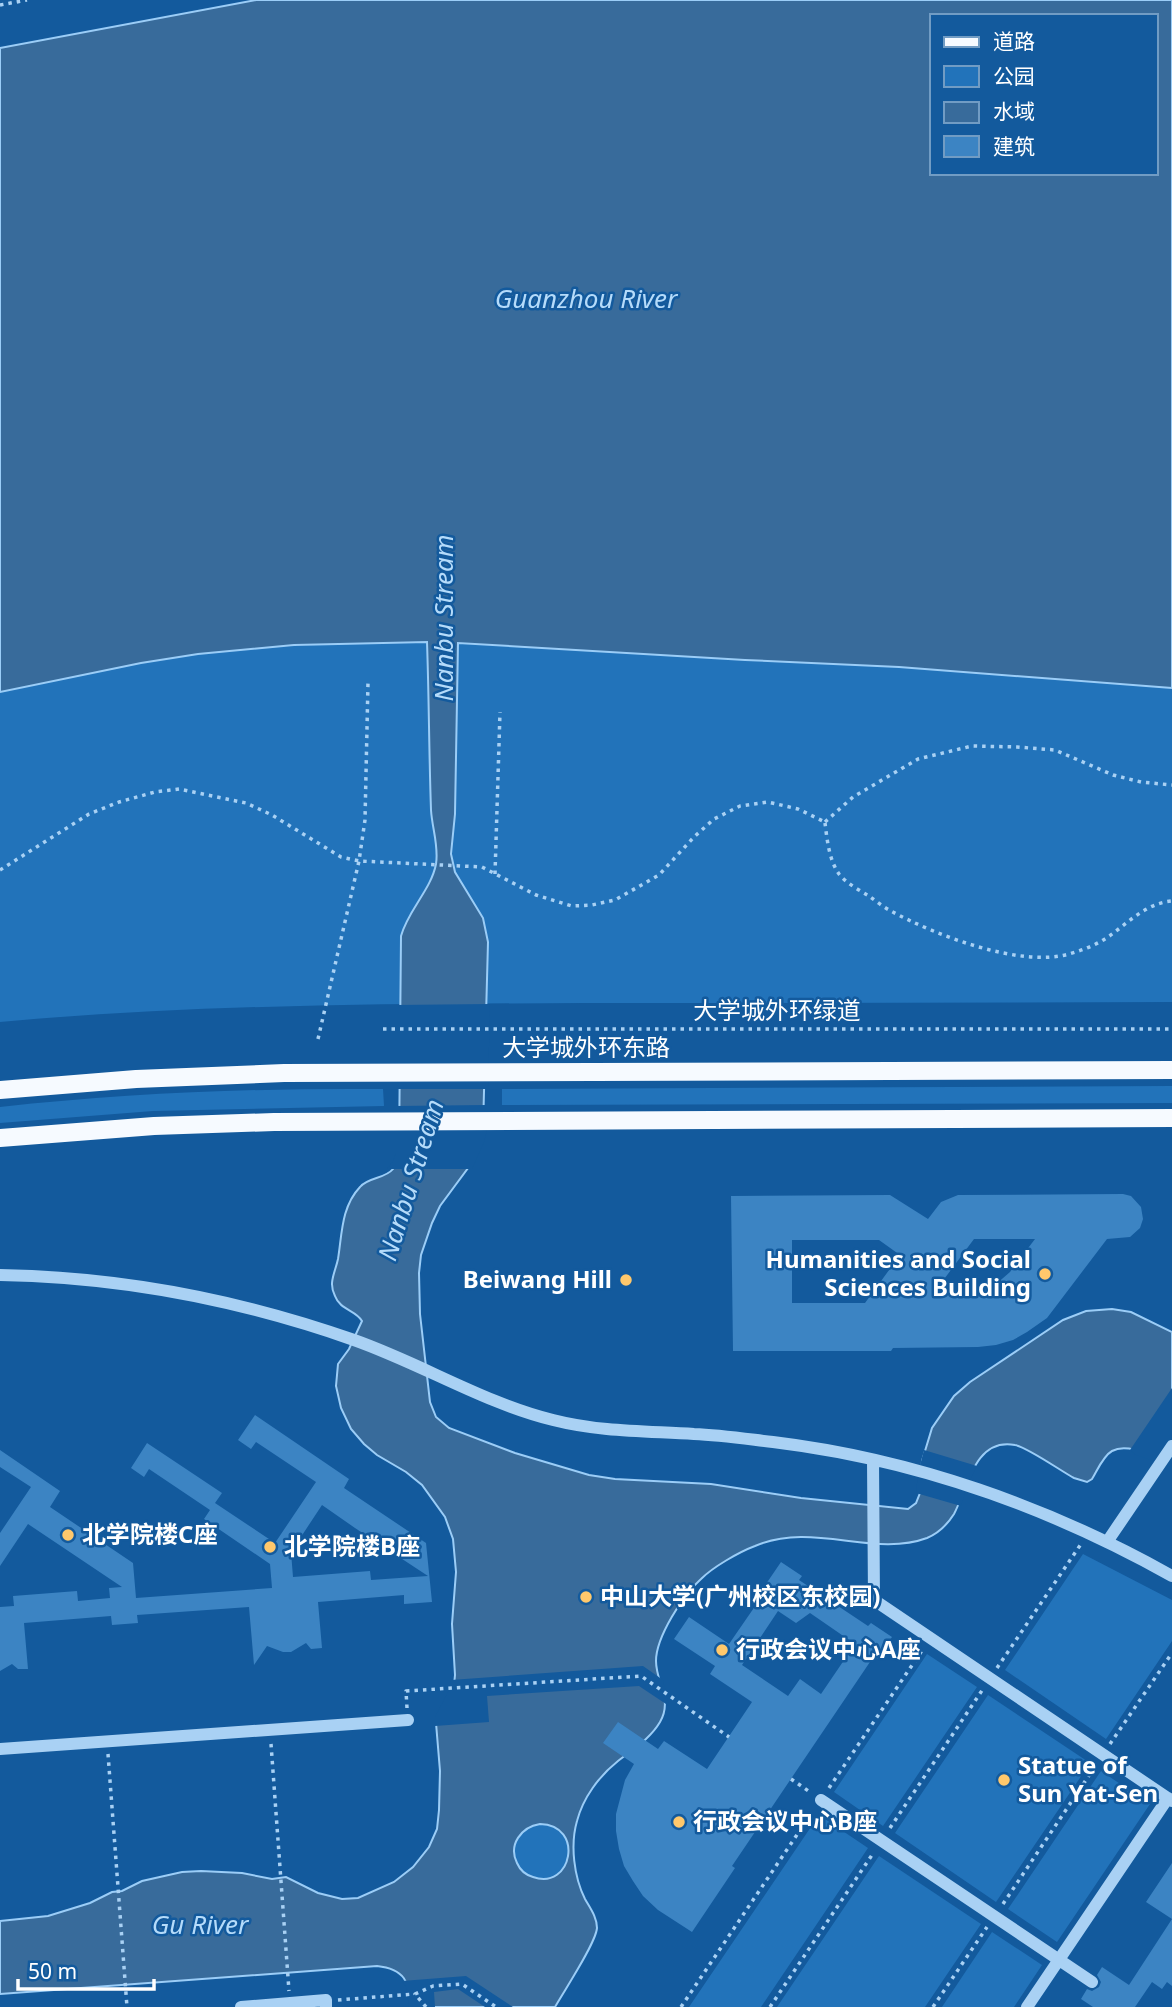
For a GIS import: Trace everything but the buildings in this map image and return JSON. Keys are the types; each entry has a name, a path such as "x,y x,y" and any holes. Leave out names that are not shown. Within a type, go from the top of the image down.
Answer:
{"main road":[{"name":"大学城外环东路","path":"0,1090 163,1077 284,1073 1172,1070"},
{"path":"0,1138 154,1126 383,1121 1172,1118"}],"lane":[{"path":"0,1275 76,1278 166,1290 268,1313 354,1340 496,1402 577,1426 604,1430 734,1437 821,1449 918,1471 1023,1506 1107,1542 1172,1576"},
{"path":"1107,1542 1172,1446"},
{"path":"873,1460 873,1600 1170,1799 1027,2007"},
{"path":"0,1749 408,1720"},
{"path":"821,1800 1092,1982"},
{"path":"241,2007 290,2003 326,2004"}],"path":[{"path":"0,5 27,0"},
{"path":"318,1039 359,861 365,820 368,682"},
{"path":"495,874 500,712"},
{"path":"825,822 853,797 918,760 972,746 1055,750 1113,775 1141,782 1172,785"},
{"path":"0,870 89,814 155,792 180,789 246,803 272,815 341,857 359,861 482,867 536,895 572,906 615,900 650,882 714,818 740,806 768,802 798,809 825,822"},
{"path":"825,822 830,854 839,874 855,888 891,911 950,938 981,947 1023,956 1065,955 1087,949 1108,937 1136,914 1162,902 1172,901"},
{"name":"大学城外环绿道","path":"383,1029 1172,1029"},
{"path":"769,2007 1088,1534"},
{"path":"681,2007 930,1638"},
{"path":"933,2007 1172,1653"},
{"path":"408,1720 406,1691 641,1676 729,1737"},
{"path":"270,1730 290,2003"},
{"path":"107,1741 127,2007"},
{"path":"791,1779 821,1800"},
{"path":"326,2004 415,1994 433,1986 461,1984 496,2007"},
{"path":"415,1994 426,2007"}],"green space":[{"path":"427,642 899,667 1172,688 1172,1002 364,1005 219,1008 0,1022 0,692 177,657 248,649"},
{"path":"1172,1086 1172,1103 502,1105 502,1089"},
{"path":"383,1089 384,1106 153,1111 0,1123 0,1107 48,1102 191,1092"},
{"path":"1083,1554 1172,1600 1172,1641 1106,1739 1005,1670"},
{"path":"927,1654 977,1687 883,1826 834,1792"},
{"path":"988,1695 1090,1763 996,1902 895,1833"},
{"path":"1101,1771 1150,1804 1057,1942 1008,1909"},
{"path":"819,1815 868,1848 761,2007 689,2007"},
{"path":"542,1823 557,1828 565,1836 570,1851 565,1866 557,1874 542,1879 527,1874 519,1866 514,1851 519,1836 527,1828"},
{"path":"879,1856 981,1924 925,2007 777,2007"},
{"path":"992,1932 1042,1965 1014,2007 942,2007"}],"water":[{"path":"256,0 1172,0 1172,688 899,667 458,643 455,814 451,854 455,872 483,918 488,942 483,1129 471,1164 440,1206 421,1255 420,1314 430,1402 436,1417 449,1428 515,1453 589,1475 711,1484 801,1498 908,1509 916,1503 920,1493 922,1461 932,1428 954,1396 970,1382 1063,1320 1086,1311 1112,1309 1131,1312 1172,1332 1172,1464 1142,1452 1119,1449 1106,1456 1092,1479 1087,1482 1074,1478 1020,1447 1001,1445 990,1449 981,1457 949,1522 927,1538 886,1544 821,1538 777,1539 734,1556 706,1574 694,1586 665,1629 657,1651 657,1669 665,1706 660,1722 646,1739 604,1773 580,1812 575,1830 574,1861 581,1890 595,1916 597,1928 586,1955 555,2007 412,2007 404,1978 394,1970 377,1966 0,1994 0,1921 48,1916 90,1903 142,1881 182,1872 242,1873 272,1879 286,1877 318,1893 342,1899 358,1898 394,1882 413,1867 429,1847 437,1829 440,1771 436,1723 454,1685 452,1624 456,1572 453,1539 445,1517 422,1485 364,1444 351,1429 341,1408 336,1386 338,1364 349,1349 362,1321 337,1301 332,1287 343,1222 349,1203 363,1184 386,1175 393,1169 399,1153 401,936 429,883 437,857 431,810 427,642 294,645 198,654 0,692 0,48","holes":["540,1824 554,1827 563,1835 568,1845 564,1867 557,1875 546,1879 526,1874 518,1866 515,1856 518,1838 533,1826"]}],"pier":[{"path":"490,1004 488,1089 396,1089 396,1005"},
{"path":"487,1105 487,1130 472,1169 387,1169 396,1153 396,1106"},
{"path":"1172,1388 1172,1467 1136,1455 1130,1450"},
{"path":"924,1450 977,1466 961,1506 916,1493"},
{"path":"643,1666 663,1680 669,1706 639,1686 487,1696 489,1722 435,1726 435,1717 451,1680"},
{"path":"466,1976 513,2007 485,2007 458,1989 434,1992 435,2007 409,2007 406,1987 402,1981"}],"place":[{"name":"Humanities and Social Sciences Building","path":"1045,1274"},
{"name":"Beiwang Hill","path":"626,1280"},
{"name":"北学院楼C座","path":"68,1535"},
{"name":"北学院楼B座","path":"270,1547"},
{"name":"中山大学(广州校区东校园)","path":"586,1597"},
{"name":"行政会议中心A座","path":"722,1650"},
{"name":"Statue of Sun Yat-Sen","path":"1004,1780"},
{"name":"行政会议中心B座","path":"679,1822"}],"water label":[{"name":"Guanzhou River","path":"586,299"},
{"name":"Nanbu Stream","path":"444,618"},
{"name":"Nanbu Stream","path":"411,1180"},
{"name":"Gu River","path":"200,1925"}]}
